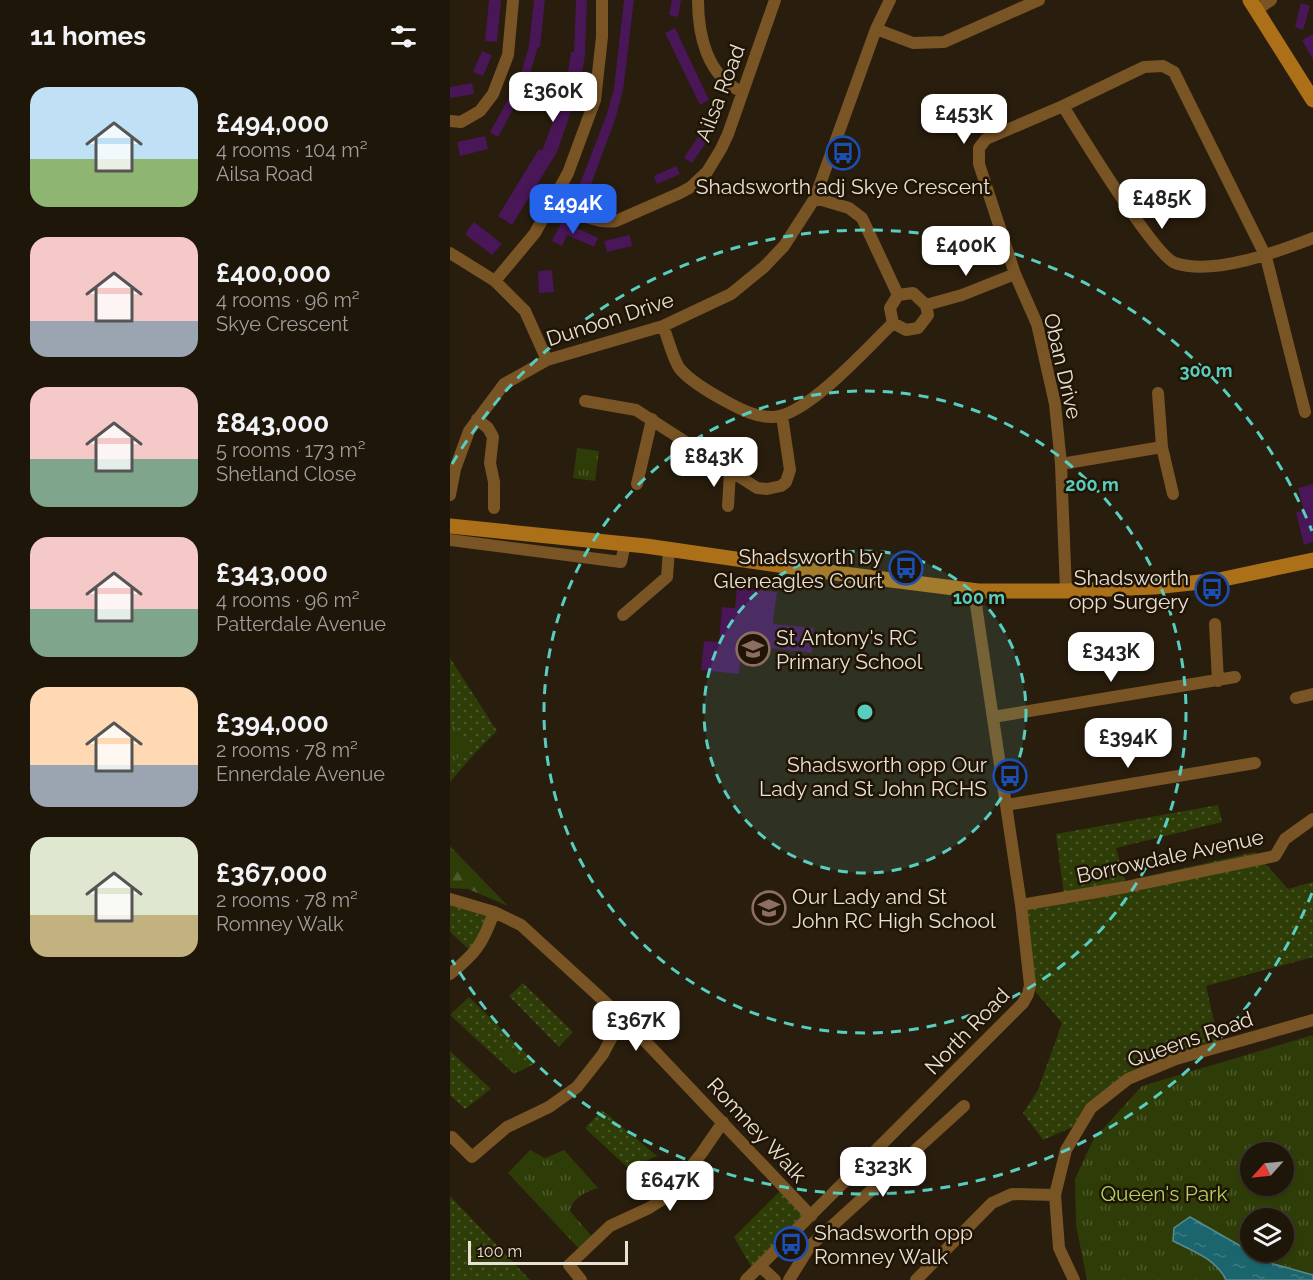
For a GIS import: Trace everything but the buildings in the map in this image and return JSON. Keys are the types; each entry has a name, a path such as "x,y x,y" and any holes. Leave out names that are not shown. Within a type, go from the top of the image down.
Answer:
{"main road":[{"path":"1254,5 1313,100"},
{"path":"450,526 669,549 820,572 978,591 1066,591 1154,587 1219,580 1313,560"}],"street":[{"path":"450,121 461,122 480,111 493,94 508,55 513,0"},
{"path":"495,281 535,233 568,173 596,100 602,37 602,0"},
{"path":"698,0 699,27 709,58 725,83 742,92"},
{"name":"Ailsa Road","path":"552,201 590,217 608,222 616,221 686,190 699,180 715,161 728,134 776,0"},
{"name":"Dunoon Drive","path":"450,495 469,431 504,384 547,360 663,326 731,294 764,267 784,246 815,198 876,29 890,0"},
{"path":"876,29 913,43 944,42 1039,0"},
{"path":"1254,5 1271,0"},
{"name":"Oban Drive","path":"1066,591 1061,464 1055,404 1037,324 1015,274 979,164 979,148 986,139 1063,106 1144,67 1163,66 1174,72 1266,256"},
{"path":"1063,106 1151,240 1173,262 1203,267 1266,256 1313,238"},
{"path":"815,198 849,208 862,218 898,294"},
{"path":"450,252 495,281 525,311 547,360"},
{"path":"1266,256 1305,412"},
{"path":"926,304 962,295 1015,274"},
{"path":"893,323 906,330 918,328 928,315 926,304 913,293 898,294"},
{"path":"893,323 890,308 898,294"},
{"path":"663,326 680,368 713,395 748,413 771,417 796,411 814,398 893,323"},
{"path":"1158,393 1162,447 1173,494"},
{"path":"585,401 636,410 730,472 761,489 776,488 786,482 790,471 782,416"},
{"path":"477,419 488,428 493,437 490,464 494,482 494,508"},
{"path":"637,484 652,419"},
{"path":"1061,464 1162,447"},
{"path":"728,506 730,472"},
{"path":"450,540 621,562 625,544"},
{"path":"623,615 667,577 669,549"},
{"name":"North Road","path":"746,1280 1023,1003 1029,994 1030,985 1021,905 976,605 978,591"},
{"path":"1215,624 1218,681"},
{"path":"993,717 1235,677"},
{"path":"1296,698 1313,694"},
{"path":"1006,805 1255,764"},
{"name":"Borrowdale Avenue","path":"1021,905 1126,887 1275,856 1285,839 1313,819"},
{"name":"Romney Walk","path":"450,899 494,912 521,925 627,1022 811,1216"},
{"path":"450,974 474,954 486,934 494,912"},
{"name":"Queens Road","path":"1074,1280 1059,1248 1055,1195 1066,1150 1091,1108 1128,1079 1176,1059 1313,1020"},
{"path":"452,1137 471,1157 507,1126 549,1107 577,1087 603,1054 614,1035 627,1022"},
{"path":"789,1280 810,1246 964,1106"},
{"path":"581,1280 569,1265 610,1226 649,1208 666,1197 701,1155 723,1122"},
{"path":"916,1280 992,1203 1012,1194 1055,1195"},
{"path":"760,1266 775,1280"}],"green space":[{"path":"577,448 599,451 595,481 573,478"},
{"path":"450,658 497,731 450,782"},
{"path":"450,722 471,746 450,765"},
{"path":"1218,805 1222,822 1116,848 1125,881 1255,852 1288,889 1313,882 1313,957 1206,986 1220,1047 1128,1079 1082,1123 1043,1140 1023,1113 1038,1090 1062,1023 1030,985 1021,905 1064,895 1056,834"},
{"path":"450,846 508,906 468,889 450,888"},
{"path":"450,899 494,912 474,954 450,932"},
{"path":"523,983 573,1032 559,1047 509,996"},
{"path":"469,997 536,1063 514,1074 450,1015"},
{"name":"Queen's Park","path":"1313,1035 1313,1280 1087,1280 1076,1225 1075,1179 1093,1140 1142,1086"},
{"path":"504,1050 515,1050 524,1067 514,1073 503,1061"},
{"path":"450,1051 491,1089 465,1109 450,1095"},
{"path":"602,1110 657,1156 629,1169 585,1128"},
{"path":"530,1150 545,1158 564,1150 598,1188 577,1199 570,1211 595,1240 582,1252 508,1173"},
{"path":"784,1187 811,1216 754,1271 734,1237"},
{"path":"450,1196 530,1280 450,1280"}],"water":[{"path":"1190,1217 1240,1246 1240,1262 1268,1262 1313,1275 1313,1280 1226,1280 1210,1261 1173,1241 1174,1228"}],"place":[{"name":"Shadsworth adj Skye Crescent","path":"843,153"},
{"name":"Shadsworth by Gleneagles Court","path":"906,568"},
{"name":"Shadsworth opp Surgery","path":"1212,589"},
{"name":"St Antony's RC Primary School","path":"753,649"},
{"name":"Shadsworth opp Our Lady and St John RCHS","path":"1010,776"},
{"name":"Our Lady and St John RC High School","path":"769,908"},
{"name":"Shadsworth opp Romney Walk","path":"791,1244"}]}
